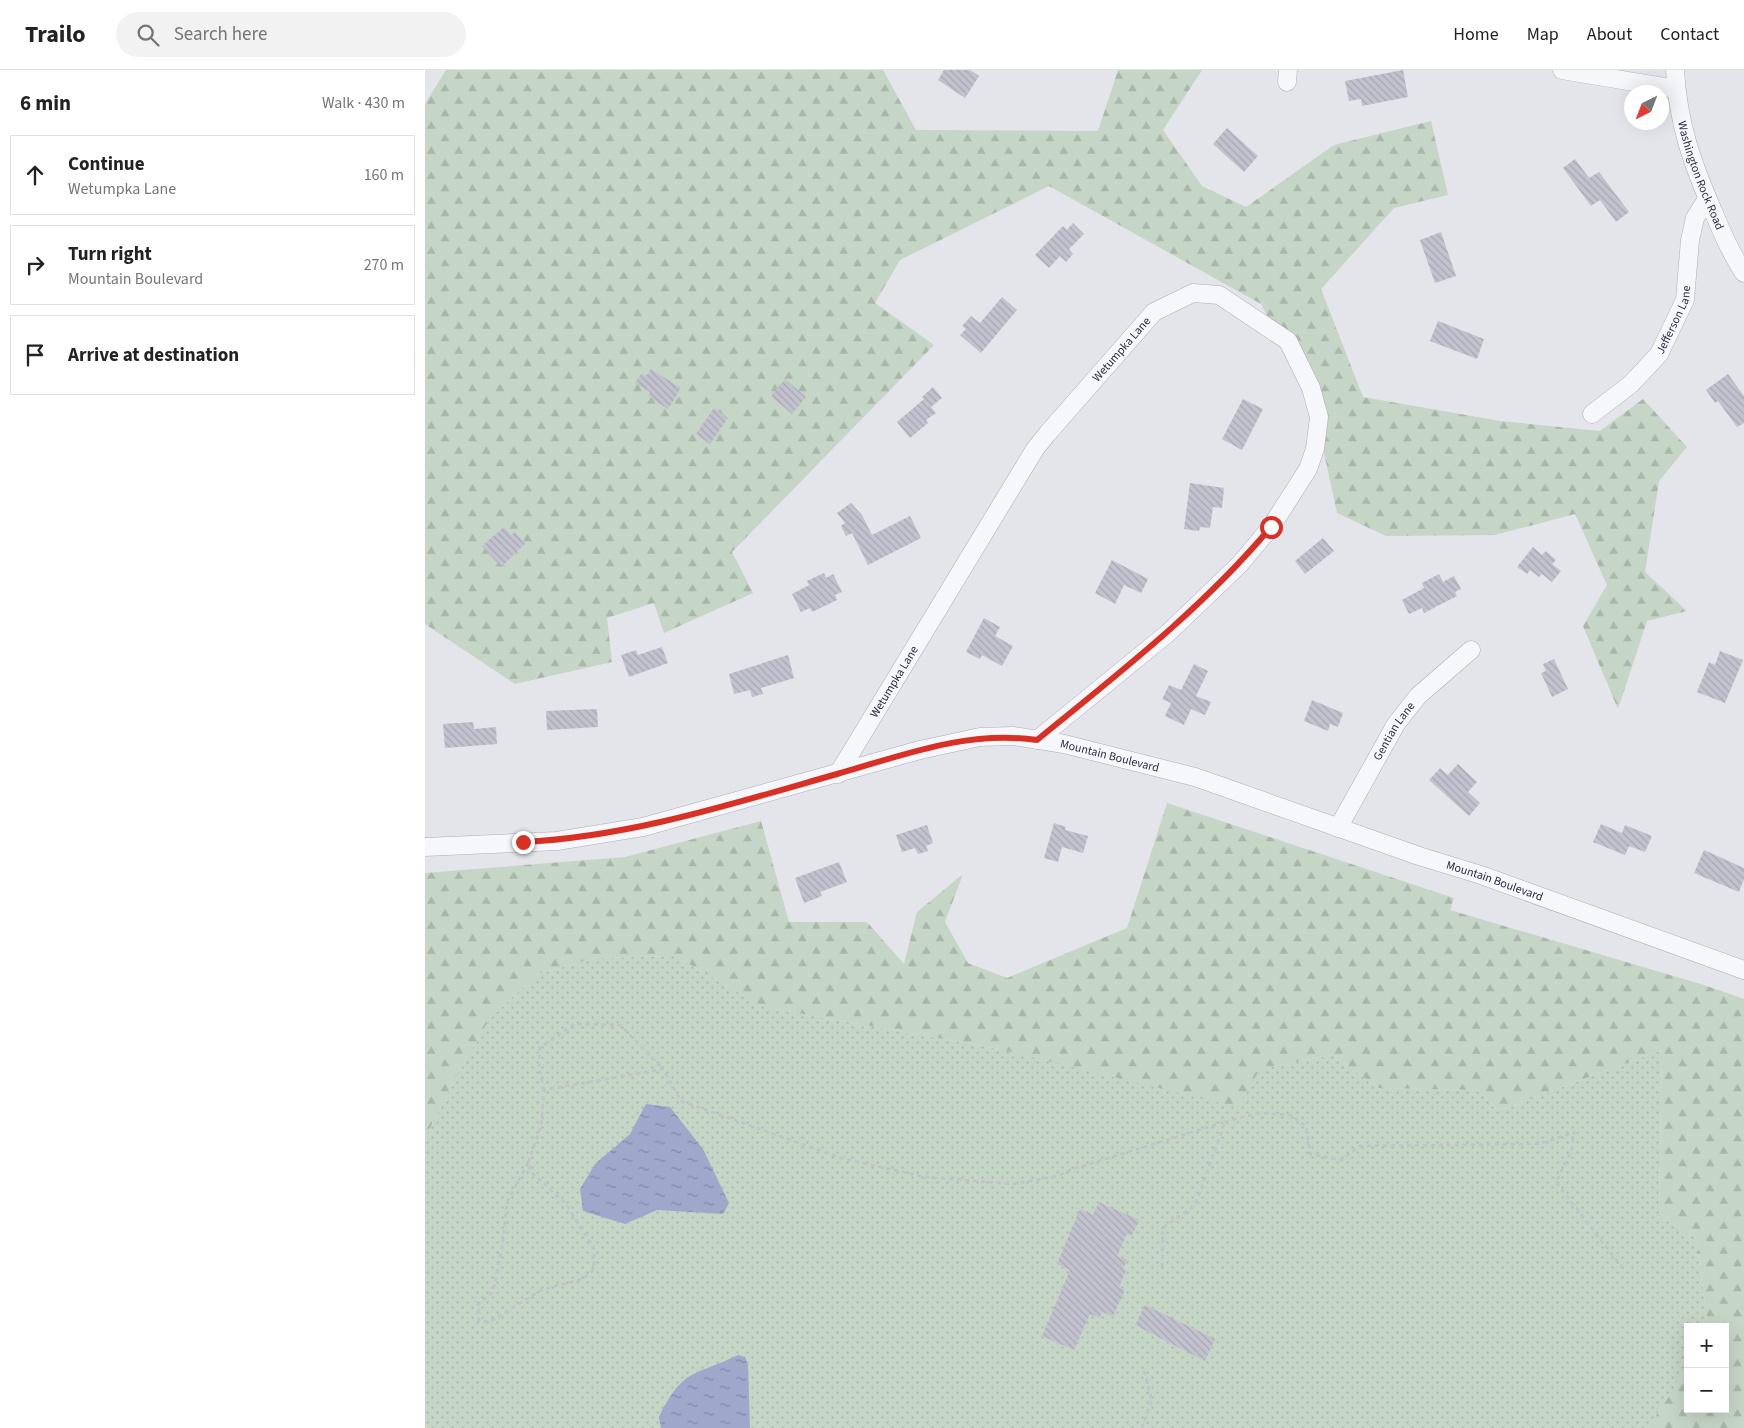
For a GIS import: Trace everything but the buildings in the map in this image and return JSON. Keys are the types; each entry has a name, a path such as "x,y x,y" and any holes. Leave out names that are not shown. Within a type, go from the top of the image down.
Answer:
{"street":[{"path":"1563,70 1677,89"},
{"name":"Washington Rock Road","path":"1675,70 1680,120 1688,150 1727,244 1744,273"},
{"name":"Jefferson Lane","path":"1592,414 1631,384 1647,368 1667,338 1685,300 1690,240 1695,218 1707,199"},
{"name":"Wetumpka Lane","path":"838,774 1035,449 1154,312 1171,302 1193,293 1219,295 1288,340 1303,369 1311,388 1319,417 1315,449 1308,469 1271,527 1240,564 1168,633 1037,740"},
{"name":"Gentian Lane","path":"1338,828 1396,724 1418,696 1471,650"},
{"name":"Mountain Boulevard","path":"425,847 557,841 643,827 920,750 980,737 1013,736 1064,744 1195,777 1338,828 1481,875 1744,970"}],"path":[{"path":"528,1163 531,1172 566,1204 595,1250 593,1270 583,1278 541,1290 490,1322 479,1321 478,1305 493,1292 503,1242 507,1202 528,1163 541,1126 544,1090 539,1068 540,1048 573,1024 620,1024 663,1069 681,1101 841,1158 925,1177 1014,1184 1058,1176 1070,1170 1258,1113 1290,1115 1306,1126 1310,1154 1341,1160 1360,1146 1540,1144 1574,1132 1572,1149 1556,1182 1621,1266"},
{"path":"544,1090 663,1069"},
{"path":"1162,1270 1163,1228 1195,1205 1225,1122"},
{"path":"1142,1428 1152,1400 1143,1368"}],"green space":[{"path":"446,70 883,70 916,130 1098,131 1118,70 1202,70 1163,130 1202,186 1246,207 1334,145 1431,121 1448,195 1394,208 1321,289 1363,397 1500,421 1600,431 1643,399 1687,447 1659,481 1645,572 1687,611 1647,621 1618,709 1583,626 1607,585 1575,514 1495,535 1386,536 1337,513 1313,402 1261,304 1049,186 900,260 875,303 934,345 732,552 753,593 664,633 654,603 607,618 612,662 515,684 425,624 425,104"},
{"path":"1167,803 1454,898 1450,910 1704,985 1744,999 1744,1428 1648,1428 1684,1372 1684,1413 1729,1413 1729,1323 1707,1323 1696,1238 1659,1216 1662,1050 1498,1111 1477,1090 1379,1088 1332,1055 1260,1069 1237,1107 999,1049 764,1007 675,956 596,958 538,974 490,1018 454,1080 425,1138 425,873 625,857 761,821 789,922 867,922 904,964 917,912 963,874 945,922 968,963 1007,978 1127,928"},
{"path":"675,956 764,1007 999,1049 1259,1069 1332,1055 1379,1088 1477,1090 1498,1111 1662,1050 1659,1216 1696,1238 1707,1323 1684,1323 1684,1372 1648,1428 425,1428 425,1138 454,1080 490,1018 538,974 596,958"}],"water":[{"path":"646,1104 670,1107 703,1149 729,1203 723,1214 657,1210 625,1224 583,1211 580,1189 595,1164 630,1134"},
{"path":"738,1355 745,1357 748,1365 750,1428 661,1428 659,1417 683,1381 691,1375"}],"route":[{"path":"523,842 557,841 643,827 920,750 980,737 1013,736 1037,740 1168,633 1240,564 1271,527"}]}
